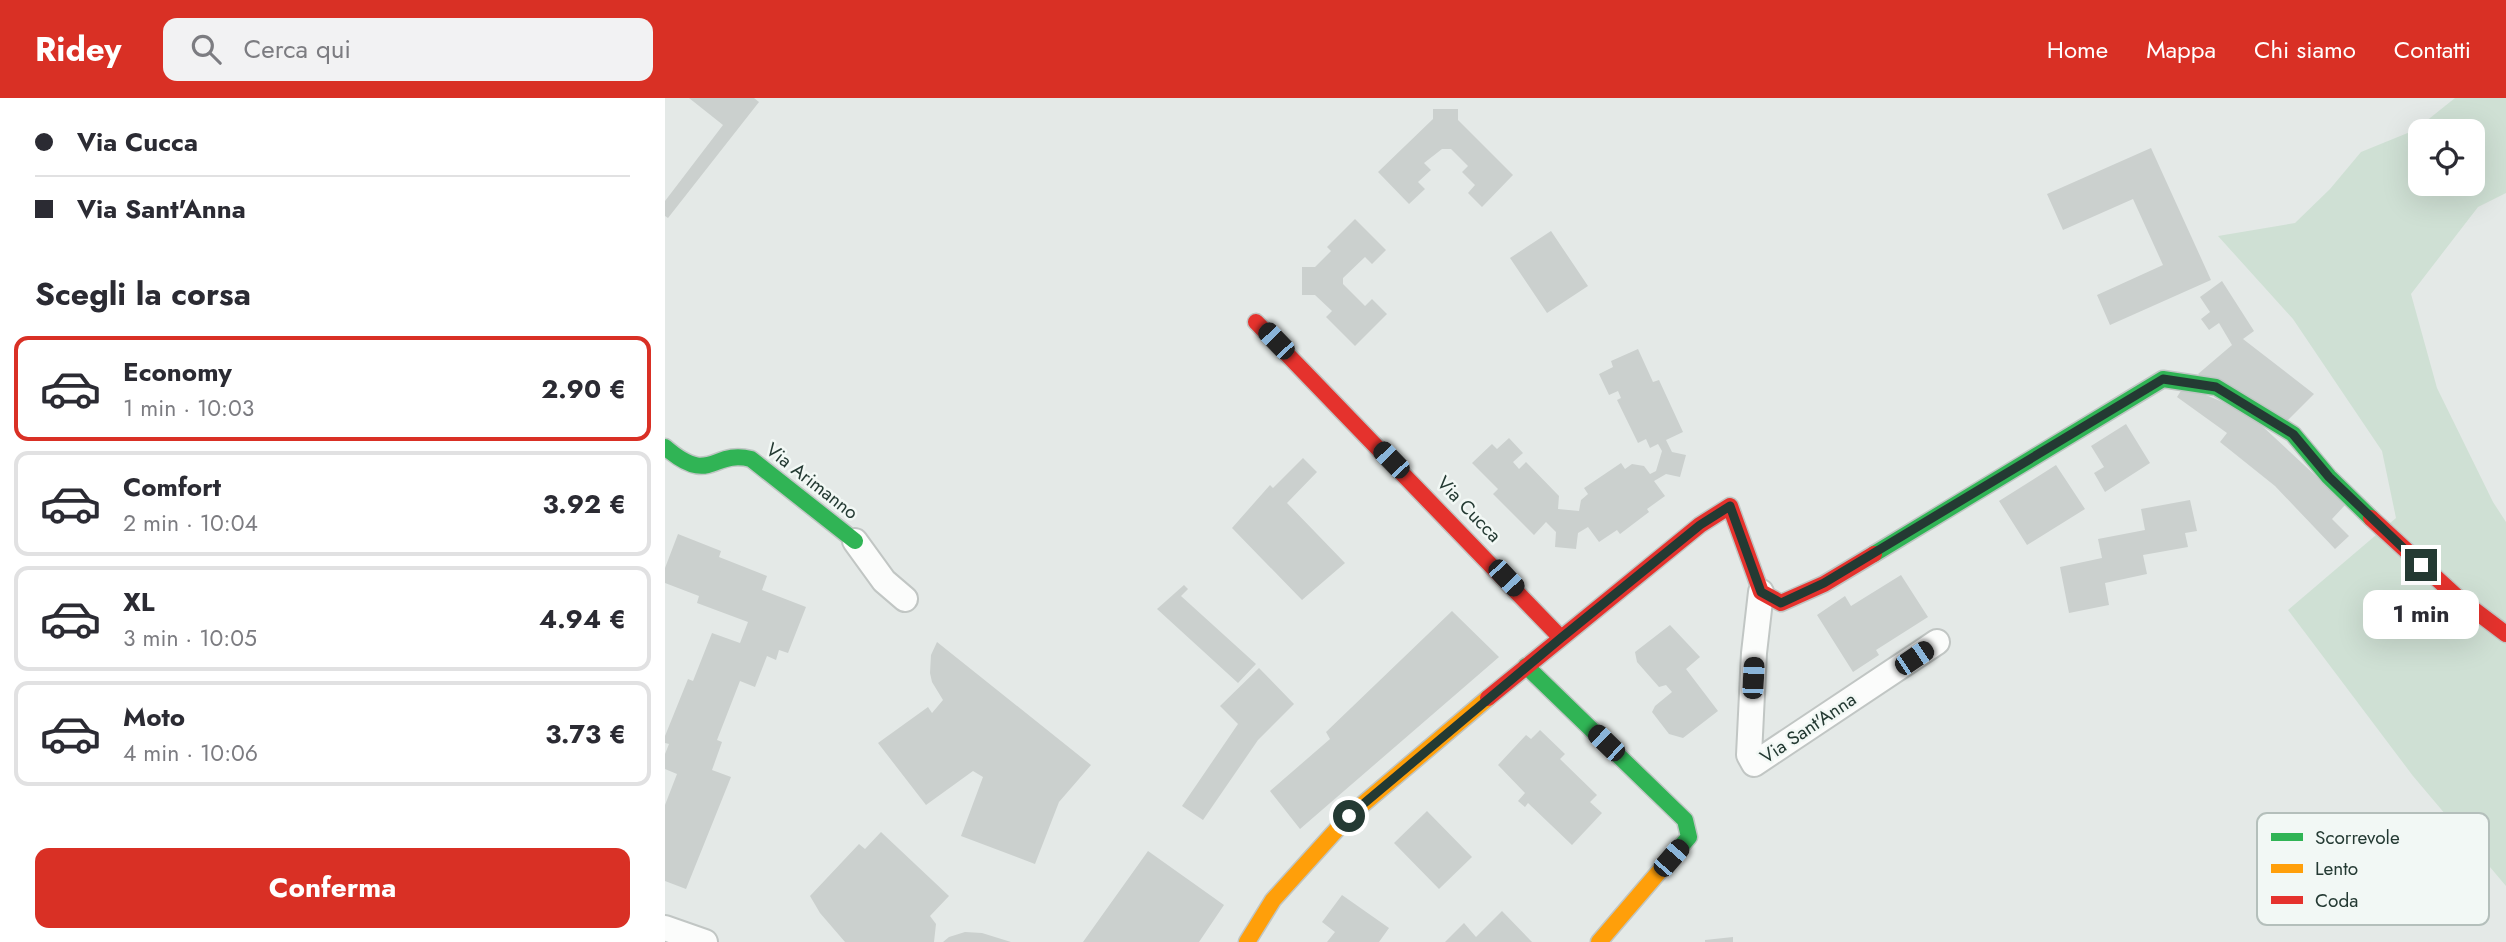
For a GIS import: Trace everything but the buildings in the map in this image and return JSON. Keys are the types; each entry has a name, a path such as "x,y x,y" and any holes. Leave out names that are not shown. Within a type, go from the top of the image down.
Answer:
{"street":[{"name":"Via Cucca","path":"1256,321 1561,638"},
{"path":"1761,592 1781,603 1824,583 2163,379 2216,387 2293,434 2329,477 2369,516 2457,597 2506,634"},
{"name":"Via Arimanno","path":"665,447 693,466 711,466 737,457 751,459 855,541"},
{"name":"Via Sant'Anna","path":"1561,638 1700,525 1730,506 1761,592 1754,653 1749,755 1754,764 1937,642"},
{"path":"855,541 884,581 905,599"},
{"path":"1247,942 1273,900 1349,816 1561,638"},
{"path":"1526,666 1685,820 1689,837 1599,942"},
{"path":"665,928 705,942"}],"green space":[{"path":"2455,98 2506,98 2506,193 2478,207 2411,294 2437,388 2493,502 2506,522 2506,886 2489,866 2489,813 2444,813 2413,776 2288,610 2396,518 2382,451 2293,319 2218,236 2295,223 2330,189 2361,152 2408,133 2408,196 2485,196 2485,119 2429,119"}],"traffic: fast":[{"path":"1874,554 2163,379 2216,387 2293,434 2329,477 2371,518"},
{"path":"665,447 680,459 702,466 738,457 751,459 855,541"},
{"path":"1526,666 1685,820 1689,837 1664,866"}],"traffic: slow":[{"path":"1247,942 1273,900 1349,816 1488,698"},
{"path":"1599,942 1664,866"}],"traffic: jam":[{"path":"1256,322 1561,638"},
{"path":"1488,698 1700,525 1730,506 1761,592 1781,603 1824,584 1874,554"},
{"path":"2371,518 2457,597 2506,634"}],"route":[{"path":"1349,816 1526,666 1700,525 1730,506 1761,592 1781,603 1824,583 2163,379 2216,387 2293,434 2329,477 2421,565"}]}
